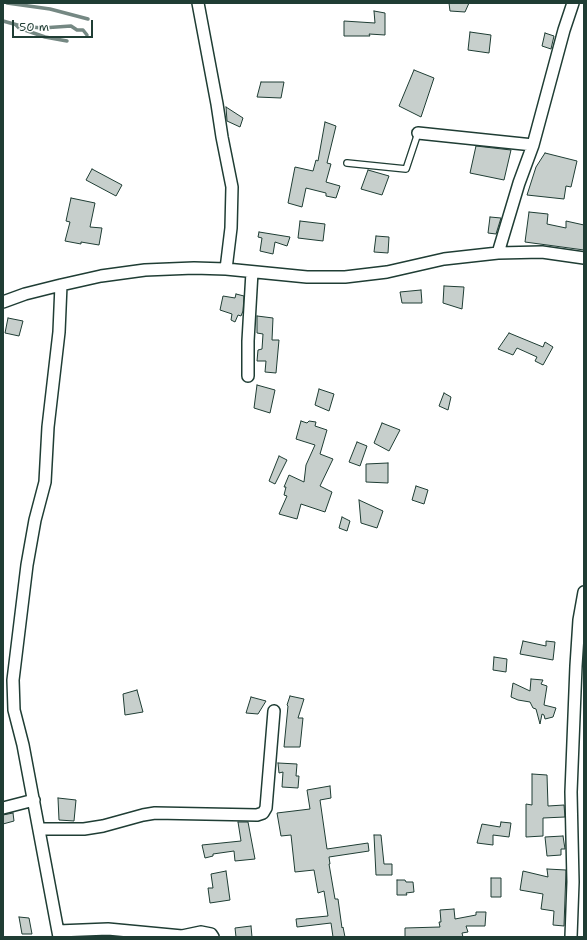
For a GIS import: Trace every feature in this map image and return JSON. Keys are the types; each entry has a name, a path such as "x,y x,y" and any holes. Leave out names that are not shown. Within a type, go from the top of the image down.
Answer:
{"street":[{"path":"198,3 222,137 230,169 232,187 231,228 226,269"},
{"path":"498,253 533,145 564,30 573,3"},
{"path":"418,133 533,145"},
{"path":"3,302 26,294 61,285 101,276 145,270 194,268 226,269 307,277 345,277 387,272 444,259 498,253 542,252 584,258"},
{"path":"248,376 248,341 252,272"},
{"path":"61,285 59,332 48,427 45,482 35,520 13,680 14,710 34,800 58,934 108,929 182,936 201,932 212,934 213,937"},
{"path":"571,937 574,882 571,792 580,691 579,620 584,592"},
{"path":"39,829 84,829 103,826 128,818 155,813 257,815 263,813 266,808 274,710"},
{"path":"3,808 34,800"}],"lane":[{"path":"347,164 406,169 418,133"}],"building":[{"path":"449,3 469,3 465,12 450,11"},
{"path":"374,11 385,13 385,35 369,34 370,36 344,36 344,21 375,23"},
{"path":"470,32 491,35 489,53 468,50"},
{"path":"545,33 554,36 551,49 542,46"},
{"path":"414,70 434,78 421,117 399,106"},
{"path":"261,82 284,82 281,98 257,97"},
{"path":"226,107 243,118 240,127 227,121"},
{"path":"325,122 336,126 327,163 331,164 326,182 340,186 336,198 326,196 326,193 306,188 302,207 288,203 295,167 313,171 316,160 318,161"},
{"path":"476,146 511,150 504,180 470,173"},
{"path":"545,153 577,161 571,187 566,186 564,199 527,195 536,167"},
{"path":"92,169 122,185 116,196 86,180"},
{"path":"368,170 389,176 382,195 361,189"},
{"path":"71,198 95,203 90,227 102,228 99,245 65,241 70,222 66,221"},
{"path":"529,212 548,214 547,224 566,228 566,221 584,225 584,250 525,242"},
{"path":"490,217 501,218 496,234 488,233"},
{"path":"300,221 325,224 323,241 298,238"},
{"path":"259,232 290,237 287,246 275,242 273,254 260,251 262,238 258,237"},
{"path":"376,236 389,237 388,253 374,252"},
{"path":"444,286 464,287 462,309 443,303"},
{"path":"421,290 422,303 402,303 400,292"},
{"path":"236,294 244,296 243,311 241,316 238,315 235,322 231,320 232,314 220,310 223,296 235,298"},
{"path":"257,316 273,318 272,340 279,340 276,373 265,372 266,361 257,361 258,350 262,349 263,334 257,333"},
{"path":"8,318 23,321 19,336 5,333"},
{"path":"509,333 543,347 545,342 553,347 543,365 535,361 537,357 517,348 513,355 498,349"},
{"path":"257,385 275,390 270,413 254,408"},
{"path":"319,389 334,394 329,411 315,405"},
{"path":"444,393 451,397 448,410 439,406"},
{"path":"301,421 307,423 309,421 316,422 315,426 327,430 320,454 333,459 320,486 332,492 325,512 301,504 297,519 279,514 287,496 284,495 286,487 284,487 289,475 304,482 306,465 315,445 296,439"},
{"path":"382,423 400,430 389,451 374,443"},
{"path":"357,442 367,446 360,466 349,462"},
{"path":"279,456 287,460 275,484 269,481"},
{"path":"388,463 388,483 366,482 366,464"},
{"path":"416,486 428,490 424,504 412,500"},
{"path":"359,500 383,511 377,528 361,523"},
{"path":"342,517 350,521 347,531 339,528"},
{"path":"523,641 546,646 546,641 555,642 553,660 520,654"},
{"path":"494,657 507,659 506,672 493,670"},
{"path":"531,679 543,680 541,684 547,686 544,705 556,708 553,717 545,719 544,715 542,714 540,724 536,709 533,708 530,702 511,697 513,683 530,691"},
{"path":"137,690 143,712 125,715 123,694"},
{"path":"290,696 304,699 298,718 303,718 300,747 284,747 287,705"},
{"path":"251,697 266,701 258,714 246,713"},
{"path":"278,763 297,764 296,776 299,776 298,788 282,787 283,772 279,773"},
{"path":"532,774 547,775 548,806 564,805 565,817 543,818 543,836 526,837 526,804 532,805"},
{"path":"330,786 331,798 320,800 327,849 368,843 369,851 329,857 335,899 338,899 342,928 343,927 345,937 333,937 331,923 297,927 296,919 328,916 324,891 318,893 314,870 295,872 291,835 281,836 277,813 310,809 307,790"},
{"path":"58,798 76,800 74,821 59,820"},
{"path":"13,813 14,821 3,824 3,815"},
{"path":"238,822 248,822 255,859 235,861 234,851 213,854 213,856 205,858 202,845 241,841"},
{"path":"501,822 511,823 509,837 493,835 493,845 477,843 482,824 500,827"},
{"path":"374,835 381,835 384,864 392,864 392,875 376,875"},
{"path":"563,836 565,849 561,849 561,855 547,856 545,837"},
{"path":"547,869 566,870 564,926 553,925 554,911 541,909 543,894 520,890 523,871 548,877"},
{"path":"226,871 230,900 210,903 208,888 213,888 211,874"},
{"path":"491,878 501,878 501,897 491,897"},
{"path":"397,880 413,882 414,892 406,893 407,895 397,895"},
{"path":"454,909 455,919 476,915 476,912 486,912 485,926 466,926 468,932 462,933 463,937 405,937 405,928 440,927 440,910"},
{"path":"19,917 29,918 32,934 22,934"},
{"path":"251,926 252,937 236,937 235,928"}],"waterway":[{"path":"7,3 50,9 88,19"},
{"path":"3,21 21,26 42,28 71,26 77,30 83,30 87,35"},
{"path":"16,25 19,28 45,37 67,41"}]}
